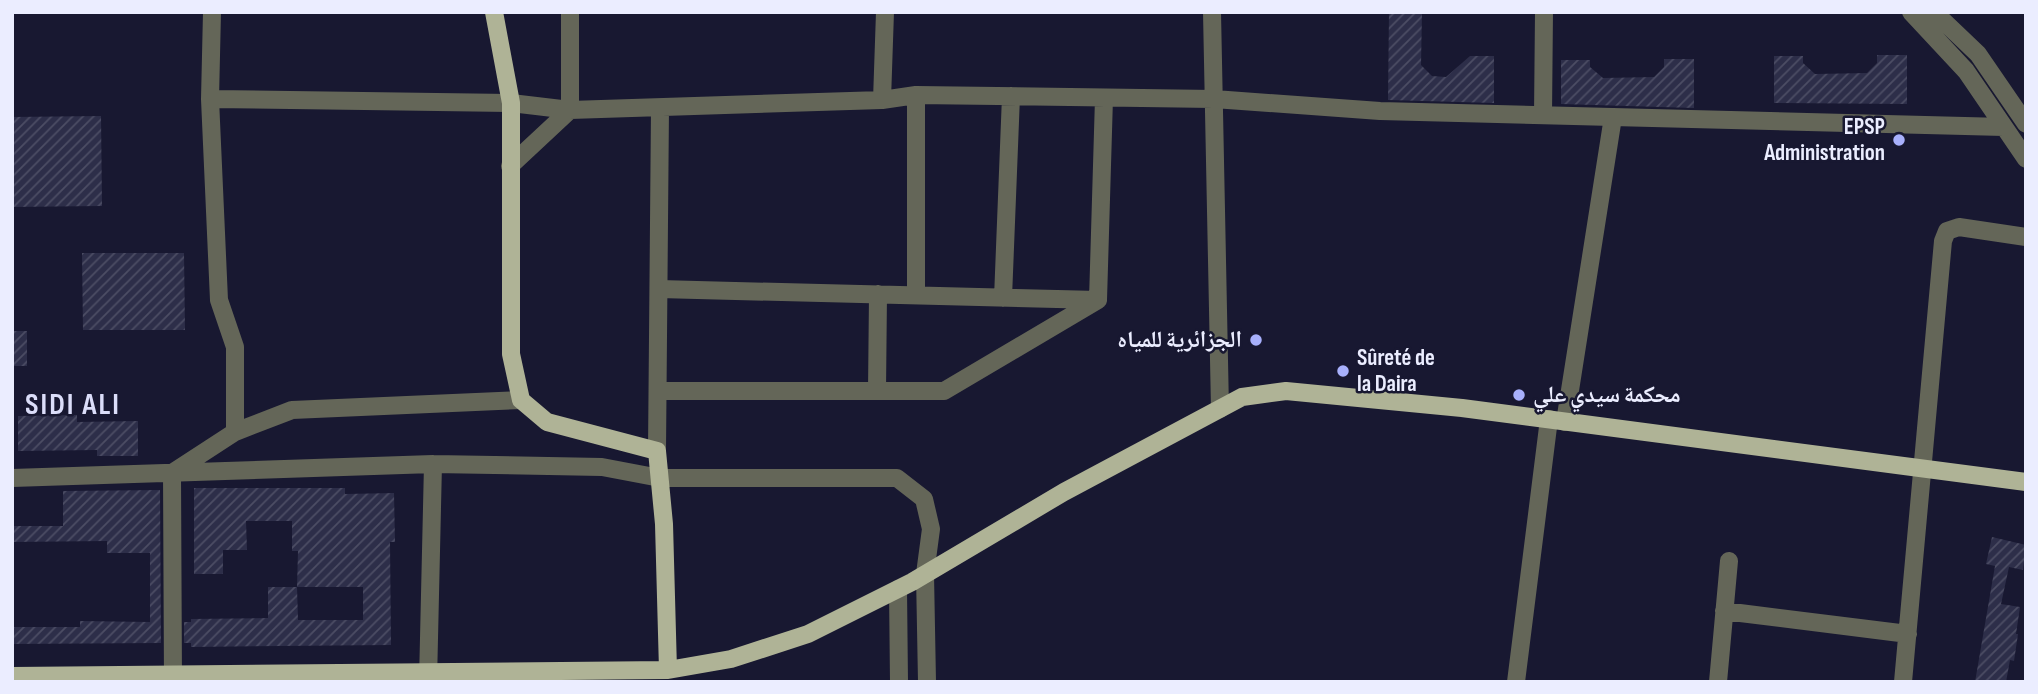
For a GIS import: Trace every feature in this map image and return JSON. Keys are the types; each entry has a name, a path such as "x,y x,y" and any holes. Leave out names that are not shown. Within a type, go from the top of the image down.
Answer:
{"main road":[{"path":"494,12 511,103 511,354 521,400 547,422 657,451 664,524 668,676"},
{"path":"12,676 668,676 808,634 898,589 1064,492 1242,397 1286,391 1462,408 2026,482"}],"street":[{"path":"212,12 210,99 219,300 235,347 235,432"},
{"path":"510,166 570,110 570,12"},
{"path":"882,100 885,12"},
{"path":"1212,12 1220,409"},
{"path":"1543,115 1544,12"},
{"path":"1911,12 1966,71 2026,159"},
{"path":"1934,12 1978,54 2026,124"},
{"path":"210,99 511,103 570,110 882,100 916,95 1104,97 1214,99 1380,111 2004,127"},
{"path":"916,95 916,295"},
{"path":"1003,298 1011,96"},
{"path":"1098,300 1104,97"},
{"path":"657,451 660,108"},
{"path":"1516,682 1557,421 1613,117"},
{"path":"1903,682 1943,241 1947,230 1959,228 2026,237"},
{"path":"659,289 1098,300"},
{"path":"877,391 878,294"},
{"path":"658,391 944,391 1098,300"},
{"path":"172,473 235,432 292,410 521,400"},
{"path":"12,478 433,464 602,467 660,478 897,478 924,499 932,529 925,574 927,682"},
{"path":"428,677 433,464"},
{"path":"172,473 173,678"},
{"path":"1718,682 1729,561"},
{"path":"898,589 900,682"},
{"path":"1724,611 1908,634"}],"building":[{"path":"1389,12 1422,12 1421,65 1432,76 1446,77 1470,56 1494,56 1494,103 1388,100"},
{"path":"1877,55 1907,55 1907,104 1774,103 1774,56 1803,56 1803,63 1815,74 1867,73 1877,63"},
{"path":"1664,59 1694,59 1694,108 1561,104 1561,60 1590,60 1590,67 1603,78 1654,77 1664,67"},
{"path":"101,116 102,206 12,207 12,117"},
{"path":"82,253 184,253 185,330 83,330"},
{"path":"12,331 27,331 27,366 12,366"},
{"path":"77,415 77,422 138,421 138,456 97,456 97,450 18,451 18,416"},
{"path":"194,488 345,488 345,494 394,493 395,542 390,542 391,645 191,647 191,643 184,643 184,622 191,622 191,619 268,618 268,587 297,587 298,551 292,551 292,521 246,521 247,550 223,550 223,574 194,574","holes":["297,587 363,587 363,620 298,620"]},
{"path":"160,490 161,643 12,644 12,627 80,627 80,621 150,622 150,553 107,553 107,541 12,542 12,526 63,526 63,491"},
{"path":"1992,537 2026,545 2023,570 2009,567 2001,604 2020,607 2018,634 2014,661 2010,660 2006,682 1975,682 1995,566 1986,564"}],"place":[{"name":"EPSP Administration","path":"1899,140"},
{"name":"الجزائرية للمياه","path":"1256,340"},
{"name":"Sûreté de la Daira","path":"1343,371"},
{"name":"محكمة سيدي علي","path":"1519,395"}],"district":[{"name":"SIDI ALI","path":"73,405"}]}
